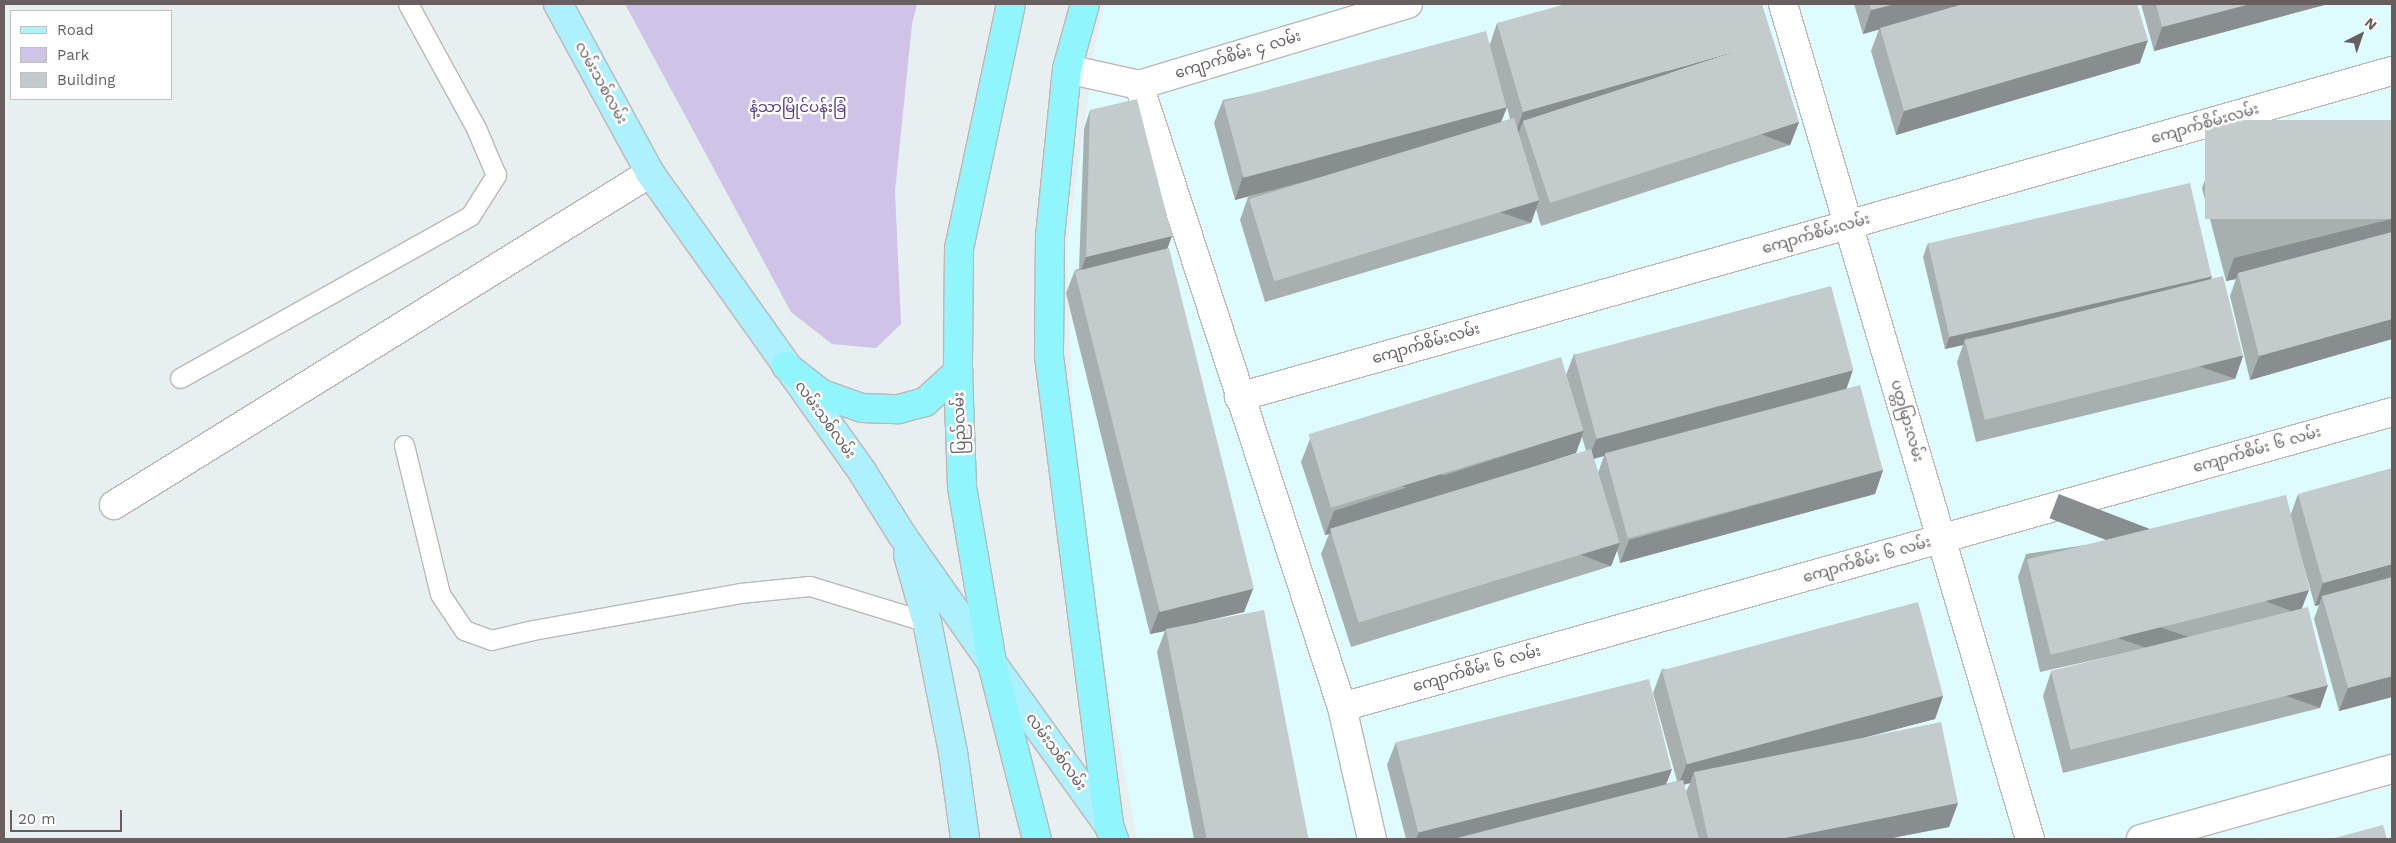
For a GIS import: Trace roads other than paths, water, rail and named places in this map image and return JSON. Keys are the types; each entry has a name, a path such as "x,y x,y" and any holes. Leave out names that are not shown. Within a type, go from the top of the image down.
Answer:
{"highway":[{"name":"ပြည်လမ်း","path":"1011,4 960,248 958,372 962,487 992,663 1037,839"},
{"path":"1085,4 1067,69 1050,236 1049,356 1112,832"},
{"path":"786,366 822,394 862,408 899,410 925,402 958,372"}],"main road":[{"name":"လမ်းသစ်လမ်း","path":"558,4 650,173 863,473 902,534 1112,832"},
{"path":"902,534 927,622 953,752 965,839"}],"street":[{"name":"ကျောက်စိမ်း ၄ လမ်း","path":"1067,69 1139,84 1408,4"},
{"name":"ပတ္တမြားလမ်း","path":"1783,4 2030,839"},
{"name":"ကျောက်စိမ်းလမ်း","path":"1239,397 2392,71"},
{"path":"1139,84 1239,397 1342,707 1372,839"},
{"path":"114,505 650,173"},
{"name":"ကျောက်စိမ်း ၆ လမ်း","path":"1342,707 2392,412"},
{"path":"2141,839 2392,769"}],"lane":[{"path":"180,378 470,216 496,175 476,128 408,4"},
{"path":"404,445 440,594 464,630 491,640 533,630 740,593 810,586 927,622"}],"park label":[{"name":"နံ့သာမြိုင်ပန်းခြံ","path":"798,108"}]}
